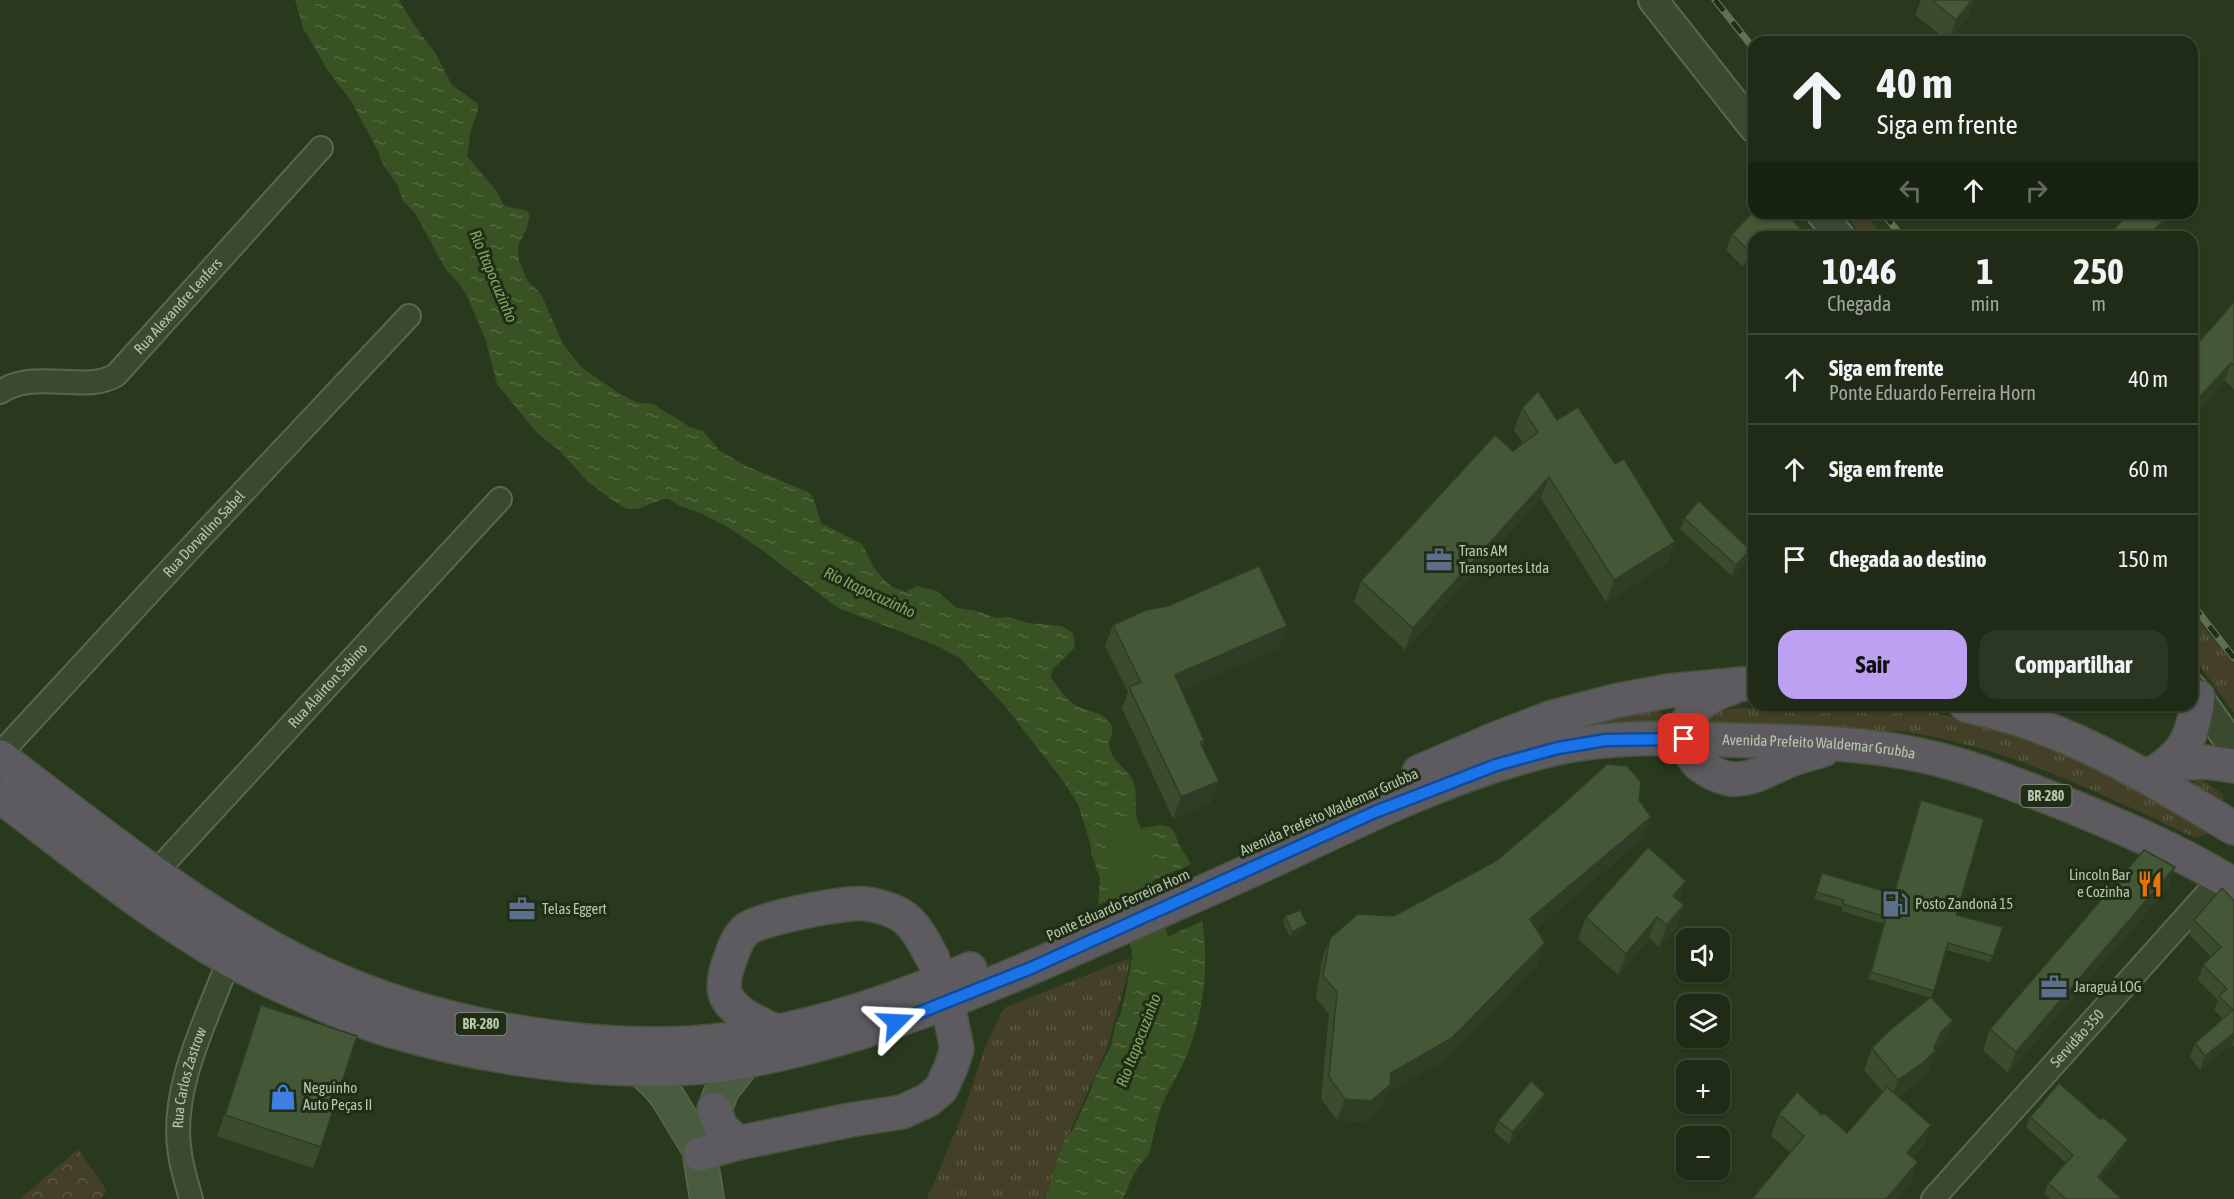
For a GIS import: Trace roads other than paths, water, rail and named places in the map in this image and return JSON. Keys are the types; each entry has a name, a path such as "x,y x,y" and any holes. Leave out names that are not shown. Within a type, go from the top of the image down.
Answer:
{"highway":[{"path":"1684,739 1687,723 1702,702 1711,696 1748,683"},
{"name":"Avenida Prefeito Waldemar Grubba","path":"1219,873 1493,740 1550,718 1615,701 1668,691 1748,683"},
{"path":"1987,711 2034,724 2094,750 2158,770 2234,829 2228,843 2213,852 2197,855 2180,854"},
{"path":"2158,770 2180,752 2190,735 2196,711"},
{"name":"Avenida Prefeito Waldemar Grubba","path":"1219,873 1517,759 1558,748 1606,740 1684,739 1689,754 1704,768 1730,779 1750,778 1801,756 1845,744 1925,756 2003,779 2116,825 2180,854 2228,881"},
{"name":"BR-280","path":"0,756 155,873 243,930 316,970 385,1000 444,1017 565,1038 638,1043 691,1043 732,1039 775,1031 855,1010 960,973 1026,958"},
{"path":"2158,770 2206,762 2234,766"},
{"name":"BR-280","path":"0,795 147,905 229,960 328,1006 382,1028 422,1039 503,1055 561,1063 639,1068 688,1068 744,1062 896,1022 1026,958"},
{"name":"Ponte Eduardo Ferreira Horn","path":"1026,958 1219,873"},
{"path":"775,1031 745,1015 735,1007 725,993 725,977 735,943 745,930 758,923 865,903 895,911 914,925 933,959"},
{"path":"700,1152 850,1120 902,1112 928,1100 941,1089 957,1049 950,1015"},
{"path":"714,1109 721,1127 738,1143"}],"main road":[{"path":"700,1152 722,1090 744,1062"},
{"path":"639,1068 667,1096 700,1152 707,1199"}],"street":[{"path":"1653,0 1748,120"},
{"name":"Rua Alexandre Lenfers","path":"0,392 9,386 50,380 106,381 116,375 321,148"},
{"name":"Rua Dorvalino Sabel","path":"0,756 192,546 409,316"},
{"name":"Rua Alairton Sabino","path":"155,873 500,499"},
{"path":"2198,697 2234,748"},
{"name":"Servidão 350","path":"1933,1199 2228,881"},
{"name":"Rua Carlos Zastrow","path":"191,1199 179,1153 179,1109 185,1075 229,960"}],"water":[{"path":"295,0 399,0 436,54 452,85 478,104 467,156 497,192 503,204 525,210 530,214 527,228 518,246 519,261 527,280 541,294 563,344 581,367 620,394 638,403 653,404 690,427 703,431 720,451 746,466 808,492 813,497 821,523 862,544 874,568 893,587 905,592 917,586 937,591 957,608 977,611 996,618 1009,617 1028,623 1062,626 1073,633 1075,647 1052,670 1051,677 1071,702 1100,714 1111,724 1110,750 1134,783 1136,817 1141,828 1161,825 1169,827 1174,831 1179,845 1191,864 1098,905 1100,878 1078,804 1005,706 960,658 933,644 838,608 766,553 731,529 705,515 680,506 669,499 663,499 638,509 624,508 588,482 560,451 537,433 497,384 485,338 466,294 446,270 415,213 403,201 397,184 382,163 351,101 328,71 303,28"},
{"path":"1202,918 1205,976 1199,1015 1188,1053 1161,1109 1148,1155 1132,1178 1123,1199 1045,1199 1063,1142 1072,1131 1111,1046 1127,986 1132,957 1129,944"}],"waterway":[{"name":"Rio Itapocuzinho","path":"1123,836 1138,907 1153,953"}],"railway":[{"path":"1715,0 1748,41"},
{"path":"1888,219 1897,231"},
{"path":"2198,612 2234,658"}],"place":[{"name":"Trans AM Transportes Ltda","path":"1439,560"},
{"name":"Lincoln Bar e Cozinha","path":"2150,884"},
{"name":"Posto Zandoná 15","path":"1895,904"},
{"name":"Telas Eggert","path":"522,909"},
{"name":"Jaraguá LOG","path":"2054,987"},
{"name":"Neguinho Auto Peças II","path":"283,1097"}]}
